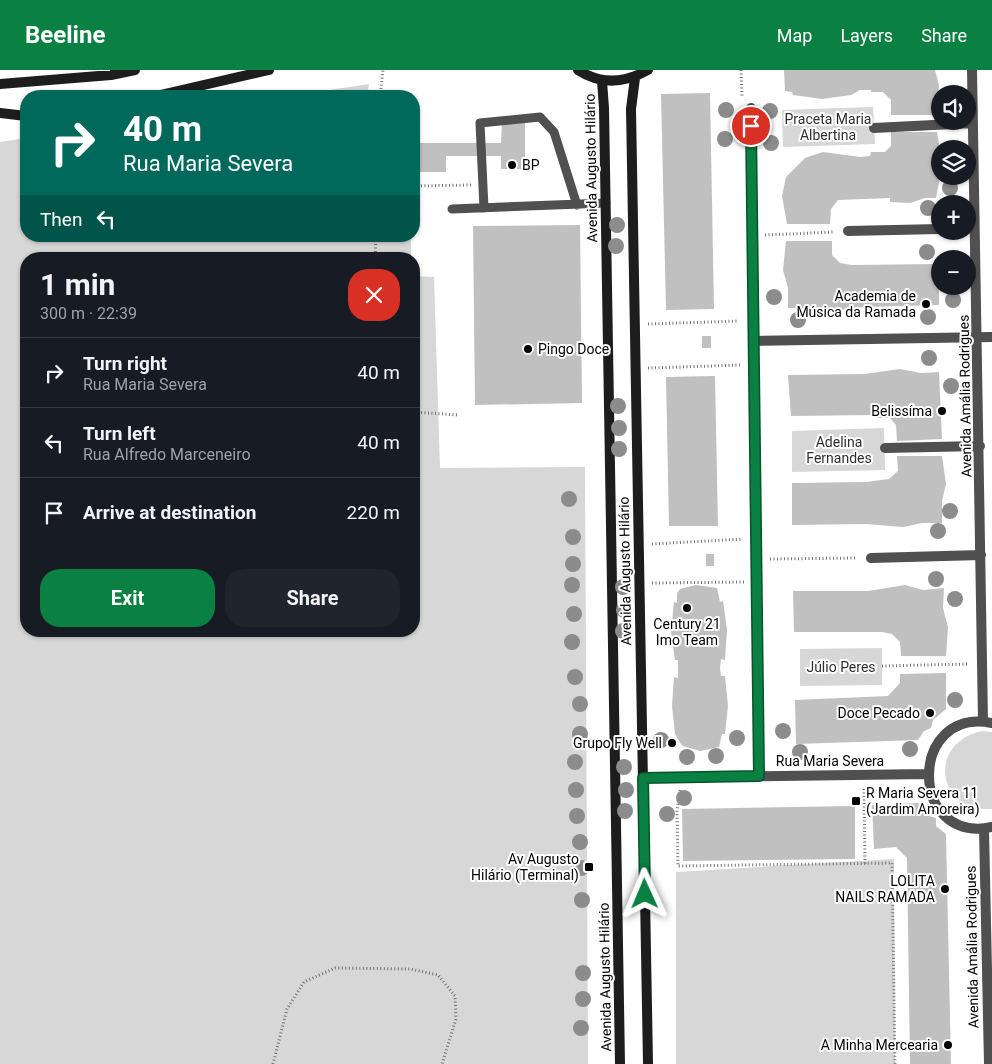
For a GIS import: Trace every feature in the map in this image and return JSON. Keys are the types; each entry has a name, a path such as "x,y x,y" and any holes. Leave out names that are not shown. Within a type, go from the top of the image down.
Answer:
{"main road":[{"path":"92,70 111,75"},
{"path":"0,84 111,75 135,70"},
{"path":"182,90 269,70"},
{"path":"578,70 586,76 602,81 619,81 635,78 648,70"},
{"name":"Avenida Augusto Hilário","path":"635,78 631,109 648,1064"},
{"name":"Avenida Augusto Hilário","path":"602,81 606,203 620,1064"},
{"path":"0,113 20,115"}],"street":[{"name":"Avenida Amália Rodrigues","path":"972,70 972,85"},
{"path":"751,108 759,776"},
{"path":"874,128 931,125"},
{"name":"Avenida Amália Rodrigues","path":"972,195 973,130"},
{"path":"848,231 931,229"},
{"name":"Avenida Amália Rodrigues","path":"972,240 978,337 983,664 988,722"},
{"path":"754,340 992,337"},
{"path":"885,448 980,446"},
{"path":"872,558 981,555"},
{"path":"988,722 966,723 951,730 939,742 930,757 928,774 932,795 944,814 955,822 969,827 988,828"},
{"name":"Rua Maria Severa","path":"643,778 928,774"},
{"name":"Avenida Amália Rodrigues","path":"988,828 989,1064"}],"lane":[{"path":"484,208 480,123 540,117 554,132 577,205"},
{"path":"452,209 606,203"}],"path":[{"path":"380,90 382,70"},
{"path":"741,70 742,99"},
{"path":"420,186 483,184"},
{"path":"752,235 848,231"},
{"path":"634,324 753,321"},
{"path":"635,368 754,365"},
{"path":"420,412 458,415"},
{"path":"638,544 757,538"},
{"path":"757,560 872,558"},
{"path":"639,583 757,582"},
{"path":"882,666 983,664"},
{"path":"864,775 865,864"},
{"path":"682,777 677,810 678,866 892,864 895,1064"},
{"path":"273,1064 287,1009 304,982 335,968 354,968 410,969 438,975 456,996 456,1019 442,1064"}],"green space":[{"path":"369,84 368,90 330,90"},
{"name":"Praceta Maria Albertina","path":"873,107 875,144 783,147 782,110"},
{"path":"20,139 20,242 411,242 411,252 20,252 20,637 420,637 420,276 434,277 440,468 585,467 588,1064 0,1064 0,142"},
{"name":"Adelina Fernandes","path":"884,428 885,470 792,472 792,431"},
{"name":"Júlio Peres","path":"882,648 882,685 800,686 800,649"},
{"path":"982,731 992,732 992,809 973,807 959,800 950,789 945,776 946,762 952,749 964,738"},
{"path":"894,859 895,1064 676,1064 676,872"}],"building":[{"path":"784,70 935,70 939,85 931,85 931,115 891,115 891,100 883,92 871,92 871,90 860,90 851,95 822,99 793,95 792,92 785,91"},
{"path":"710,93 714,309 666,310 661,94"},
{"path":"502,121 525,121 525,169 501,169 501,156 446,156 446,172 420,172 420,143 501,143"},
{"path":"891,132 937,132 938,140 931,140 931,185 938,185 937,195 931,195 931,198 910,203 890,202 890,198 838,200 831,209 830,224 787,224 782,196 786,177 805,158 823,152 860,157 870,156 871,152 885,152 891,146"},
{"name":"Pingo Doce","path":"580,225 582,403 475,405 473,226"},
{"path":"786,241 832,241 832,255 840,263 852,265 931,264 931,295 939,295 939,305 864,307 827,312 808,308 788,308 788,288 783,270"},
{"path":"702,336 711,336 711,348 702,348"},
{"path":"900,369 921,373 939,372 942,439 897,441 896,425 890,418 875,418 876,415 791,416 788,375 864,374"},
{"path":"715,376 718,526 669,526 666,377"},
{"path":"897,456 942,456 946,484 942,501 942,523 922,523 903,527 866,524 792,525 792,483 866,482 889,479 898,471"},
{"path":"706,554 714,554 714,566 706,566"},
{"path":"696,585 717,588 720,602 723,601 727,630 725,660 721,659 720,668 721,676 725,676 728,706 725,734 722,734 719,747 700,751 683,746 680,743 675,734 672,706 674,677 678,678 678,660 675,660 671,631 674,602 677,603 677,593 680,589"},
{"path":"905,585 923,590 944,588 943,608 948,627 946,656 901,656 900,642 892,634 882,632 794,632 793,591 868,591"},
{"path":"946,673 946,709 933,720 931,728 924,731 918,740 796,744 795,700 888,696 900,683 900,674"},
{"path":"918,803 926,815 936,818 936,826 946,834 951,1064 910,1064 907,858 896,847 874,849 872,805"},
{"path":"855,806 855,859 683,861 682,809"}],"place":[{"name":"BP","path":"512,165"},
{"name":"Academia de Música da Ramada","path":"926,304"},
{"name":"Pingo Doce","path":"528,349"},
{"name":"Belissíma","path":"942,411"},
{"name":"Century 21 Imo Team","path":"687,608"},
{"name":"Doce Pecado","path":"930,713"},
{"name":"Grupo Fly Well","path":"672,743"},
{"name":"R Maria Severa 11 (Jardim Amoreira)","path":"856,801"},
{"name":"Av Augusto Hilário (Terminal)","path":"589,867"},
{"name":"LOLITA NAILS RAMADA","path":"945,889"},
{"name":"A Minha Mercearia","path":"948,1045"}],"route":[{"path":"645,894 643,778 759,776 751,126"}]}
